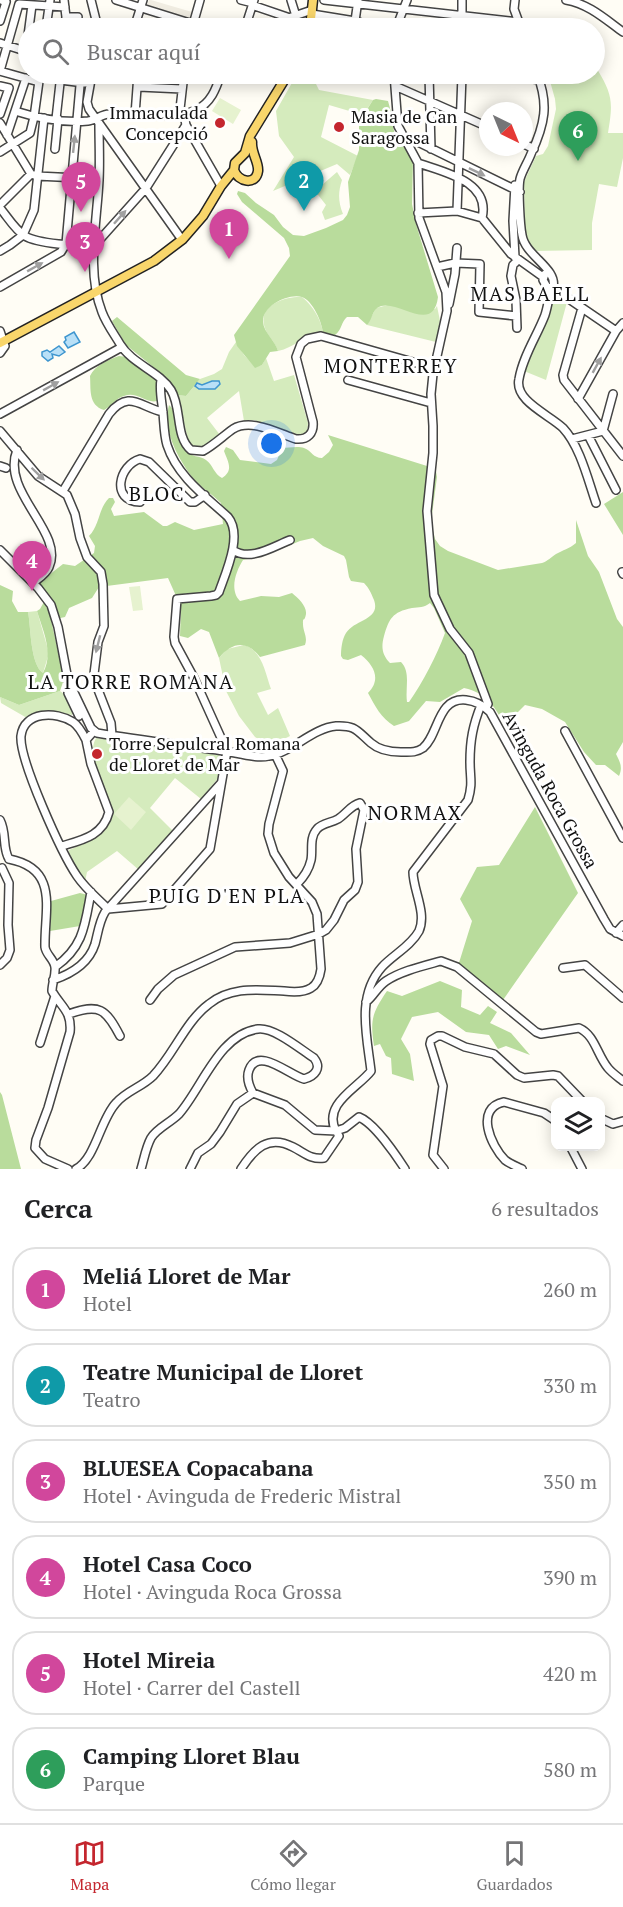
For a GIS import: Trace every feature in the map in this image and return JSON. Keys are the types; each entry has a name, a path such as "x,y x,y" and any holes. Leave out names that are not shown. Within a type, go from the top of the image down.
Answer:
{"main road":[{"path":"310,18 313,0"},
{"path":"97,290 158,254 180,237 234,170 235,163 245,153 251,135 284,84"},
{"path":"2,342 154,261 177,245 198,222 219,189 230,180 247,181 254,178 258,171 252,150 253,140 284,84"},
{"path":"240,158 249,157 256,161"},
{"path":"234,170 239,179"}],"street":[{"path":"91,0 96,18"},
{"path":"116,0 142,3 175,18"},
{"path":"194,18 200,0"},
{"path":"241,0 293,17"},
{"path":"291,0 293,17"},
{"path":"324,0 357,2 475,18"},
{"path":"400,18 407,0"},
{"path":"462,0 462,16"},
{"path":"515,0 514,9 517,18"},
{"path":"566,0 595,11 604,18"},
{"path":"0,21 4,1"},
{"path":"355,18 357,2"},
{"path":"47,18 49,3"},
{"path":"137,18 142,3"},
{"path":"248,18 253,3"},
{"path":"18,76 0,71 3,44 19,4 64,4 66,17 78,17"},
{"path":"31,18 32,5"},
{"path":"290,18 312,12 341,18"},
{"path":"605,18 623,32"},
{"path":"3,44 18,49"},
{"path":"7,135 24,84"},
{"path":"0,152 30,133 39,84"},
{"path":"55,149 60,84"},
{"path":"0,286 61,252 66,244 80,84"},
{"path":"90,84 87,102 94,121 146,188 180,237"},
{"path":"135,115 139,84"},
{"path":"183,84 180,109 219,189"},
{"path":"15,111 34,117 94,121 106,114 184,115 206,104 217,84"},
{"path":"429,84 431,148"},
{"path":"457,211 462,84"},
{"path":"517,328 516,300 511,276 517,258 513,238 517,190 541,129 544,95 540,84"},
{"path":"0,86 9,88 0,114"},
{"path":"447,311 446,292 421,227 418,213 418,163 397,123 395,86 479,124"},
{"path":"139,87 182,89"},
{"path":"44,118 33,174 0,206 23,235 32,239 71,246 94,246 146,188 186,125"},
{"path":"94,121 99,179 94,246 97,290 103,314 122,347 172,392 186,445 191,450 199,452 207,449 233,429 244,424 254,425 296,439 309,436 314,422 296,357 301,344 307,339 321,336 434,368"},
{"path":"0,123 33,174 36,185 34,210 23,235 0,251"},
{"path":"405,140 416,141 517,190"},
{"path":"418,163 468,182 479,195 483,208 482,218"},
{"path":"33,174 99,179"},
{"path":"517,190 522,238 527,249 544,265 545,275"},
{"path":"418,213 457,211 482,218 517,258 545,275 551,274 552,288 546,313 526,356 518,381 523,395 533,406 561,426 572,439 596,503"},
{"path":"242,1169 250,1155 260,1146 274,1142 291,1146 313,1159 324,1158 339,1136 333,1124 337,1105 371,1071 366,1036 366,1002 371,987 382,967 419,930 422,914 412,883 412,872 468,800 472,786 470,763 472,727 483,706 488,704 469,653 450,629 434,595 427,511 433,453 431,383 453,289 457,248"},
{"path":"436,267 455,263 480,264 479,312 516,316"},
{"path":"552,288 616,331"},
{"path":"582,308 563,375 564,380 623,456"},
{"path":"578,399 616,331 623,323"},
{"path":"0,331 5,348 0,353"},
{"path":"0,414 122,347"},
{"path":"348,380 431,403"},
{"path":"108,909 162,904 210,849 227,751 174,637 177,598 216,595 219,592 233,550 230,520 183,475 172,456 165,439 160,385 163,382"},
{"path":"161,395 165,392 172,392"},
{"path":"603,431 613,394"},
{"path":"63,491 114,408 128,401 163,412"},
{"path":"148,406 162,404"},
{"path":"0,430 38,476 63,491 72,504 81,543 87,557 99,569 103,580 104,626 98,642 93,674 111,723 112,735"},
{"path":"572,439 603,431"},
{"path":"588,435 616,490"},
{"path":"17,450 11,461 9,477 11,486 17,499 43,536 51,554 49,568 33,583"},
{"path":"140,502 126,499 121,490 121,482 129,466 140,459 148,462 190,502 195,502 205,495"},
{"path":"233,550 249,555 290,540"},
{"path":"0,550 46,597 54,612 70,684 68,693 94,731 86,740"},
{"name":"Avinguda Roca Grossa","path":"94,731 268,757 328,728 350,726 370,743 383,750 417,751 428,743 445,709 453,703 462,700 483,706 490,712 604,919 610,929 620,935"},
{"path":"62,846 93,836 107,819 109,812 86,740 71,720 53,714 37,717 26,724 21,737 24,753 44,809 62,846 77,876 108,909"},
{"path":"71,720 82,715"},
{"path":"565,731 623,838"},
{"path":"78,1169 88,1155 114,1104 129,1091 151,1078 200,1011 211,1002 235,991 258,989 301,992 311,988 320,977 317,914 312,902 289,877 274,853 268,834 283,771 275,754"},
{"path":"53,980 76,969 88,957 93,949 101,921 108,909 222,782"},
{"path":"150,1000 158,989 174,975 235,947 290,943 326,930 344,900 355,890 358,882 357,849 364,810 360,803 334,821 315,830 310,861 303,878 297,885"},
{"path":"0,820 3,827 5,853 9,859 28,866 46,886 45,951 55,967 52,991 69,1014 71,1021 70,1032 35,1148 45,1159 68,1169"},
{"path":"0,965 7,958 10,950 9,883 1,869 9,859"},
{"path":"55,967 67,958 80,939 84,930 91,892"},
{"path":"620,935 623,925"},
{"path":"366,1002 388,980 441,961 449,963 457,967 536,1032 541,1034 579,1028 584,1030 591,1037 609,1070 623,1081"},
{"path":"563,968 585,965 623,998"},
{"path":"40,1043 55,996"},
{"path":"69,1014 94,1008 102,1010 120,1036"},
{"path":"141,1169 149,1140 180,1112 223,1050 233,1039 244,1032 258,1029 273,1031 314,1058 318,1069 304,1079 296,1077 269,1061 255,1062 249,1067 248,1075 248,1084 253,1093 285,1105 315,1130 336,1131 345,1128 358,1117 363,1118 393,1151 405,1169"},
{"path":"444,1169 433,1155 443,1086 430,1044 435,1037 442,1036 465,1047 494,1054 517,1075 524,1078 558,1076 579,1097"},
{"path":"190,1169 198,1153 211,1144 237,1104 253,1093"},
{"path":"522,1169 506,1160 499,1152 488,1132 488,1115 492,1108 504,1102 544,1113 551,1118"},
{"path":"605,1120 613,1124 623,1121"},
{"path":"573,1151 582,1169"}],"green space":[{"path":"291,84 316,84 319,90 373,100 363,115 329,105 321,137 358,156 350,175 337,164 273,191 294,157 279,136 276,111"},
{"path":"551,84 605,84 609,93 611,114 608,133 623,133 623,158 617,187 599,184 592,223 592,250 534,251 525,234 524,182 536,156 543,154 548,146 556,109"},
{"path":"220,98 241,110 233,124 212,111"},
{"path":"373,100 388,101 395,134 413,159 412,204 438,297 435,308 429,314 421,315 385,305 375,310 367,325 358,317 347,317 335,335 323,333 316,312 306,299 296,296 283,299 271,306 263,322 265,330 278,351 270,352 262,365 255,368 237,346 234,335 290,256 284,238 242,202 237,194 238,191 245,193 274,215 293,235 304,236 343,220 350,207 348,182 359,150 359,122"},
{"path":"337,172 342,180 339,197 343,214 325,220 322,212 326,205 315,191"},
{"path":"553,293 567,302 546,380 524,371 548,312"},
{"path":"302,297 316,313 323,333 278,351 265,329 266,312 282,300"},
{"path":"388,305 435,309 437,306 440,321 436,342 367,325 376,308"},
{"path":"117,317 186,375 200,379 186,396 177,395 167,378 126,345 112,321"},
{"path":"236,342 255,367 262,365 266,358 274,381 294,375 308,423 307,432 297,434 254,420 244,421 239,391 207,418 220,435 201,447 189,443 177,395 186,396 200,379 222,369"},
{"path":"119,356 127,357 159,382 157,401 129,395 118,399 104,410 95,404 91,396 90,376 92,372 106,361"},
{"path":"169,405 176,415 180,439 185,450 206,460 222,478 229,469 224,451 226,447 233,450 240,460 271,464 277,460 282,448 304,448 322,458 333,445 328,435 427,466 435,465 437,477 431,522 435,539 448,551 498,570 542,563 571,547 576,543 576,520 588,556 599,572 617,619 623,627 623,742 616,754 621,767 619,776 605,765 596,765 584,752 565,722 542,709 525,705 505,725 493,706 484,697 464,688 440,702 426,701 409,721 394,726 389,723 368,693 375,678 373,668 361,655 348,660 341,656 346,633 350,628 371,616 375,607 374,600 364,583 351,581 344,556 323,546 313,538 266,555 243,560 234,586 240,601 261,596 279,597 292,593 302,602 306,611 303,620 305,645 260,657 250,648 240,645 229,649 219,658 209,632 201,629 188,638 180,636 181,607 168,578 99,587 92,598 69,608 65,617 51,620 64,679 60,691 19,705 0,697 0,585 13,591 12,601 18,612 28,612 33,654 43,673 48,650 37,611 45,600 35,586 63,564 75,566 94,553 95,546 89,536 109,498 113,498 115,502 111,509 114,516 144,512 163,526 175,522 194,530 223,524 221,503 192,477 177,452 170,434 167,414","holes":["430,603 445,633 424,677 407,702 406,670 401,662 390,663 385,657 382,647 384,636 392,617 396,614 412,608 424,607"]},
{"path":"623,492 623,535 604,504"},
{"path":"140,586 143,610 133,611 129,587"},
{"path":"37,611 49,653 43,673 33,654 28,612"},
{"path":"244,645 255,652 265,669 271,689 257,693 268,715 278,708 290,736 270,746 255,737 239,716 226,691 219,658 227,649"},
{"path":"60,691 64,694 73,712 72,715 47,712 27,718 1,703 0,697 19,705"},
{"path":"96,738 219,755 223,760 219,777 201,799 175,778 150,808 173,831 139,870 117,851 87,872 85,882 71,863 69,850 90,841 103,832 111,819 112,811 94,759 93,748"},
{"path":"129,797 146,812 131,830 114,814"},
{"path":"535,807 578,893 503,1000 458,966 472,921 460,899 477,867 499,865"},
{"path":"80,893 88,895 80,926 50,931 51,901"},
{"path":"440,981 462,990 461,1007 480,1015 488,1006 497,1012 490,1023 511,1033 530,1055 506,1046 498,1049 489,1035 466,1032 438,1012 412,1017 401,1039 410,1054 414,1081 392,1074 391,1058 386,1056 380,1044 374,1046 372,1023 378,1005 387,991 402,996"},
{"path":"0,1092 2,1095 21,1169 0,1169"}],"shaded area":[{"path":"151,0 192,12 189,18 186,18 147,6"}],"water":[{"path":"74,332 80,342 68,348 64,342 65,337"},
{"path":"59,346 65,352 59,356 52,354 53,358 48,361 42,356 42,352 47,350 50,352"},
{"path":"219,381 220,384 215,389 199,389 195,386 197,383 202,385"}],"place":[{"name":"Immaculada Concepció","path":"220,123"},
{"name":"Masia de Can Saragossa","path":"339,127"},
{"name":"Camping Lloret Blau","path":"578,161"},
{"name":"Teatre Municipal de Lloret","path":"304,211"},
{"name":"Hotel Mireia","path":"81,212"},
{"name":"Meliá Lloret de Mar","path":"229,259"},
{"name":"BLUESEA Copacabana","path":"85,272"},
{"name":"Hotel Casa Coco","path":"32,591"},
{"name":"Torre Sepulcral Romana de Lloret de Mar","path":"97,754"}],"district":[{"name":"MAS BAELL","path":"530,294"},
{"name":"MONTERREY","path":"391,366"},
{"name":"BLOC","path":"157,494"},
{"name":"LA TORRE ROMANA","path":"131,682"},
{"name":"NORMAX","path":"415,813"},
{"name":"PUIG D'EN PLA","path":"227,896"}]}
